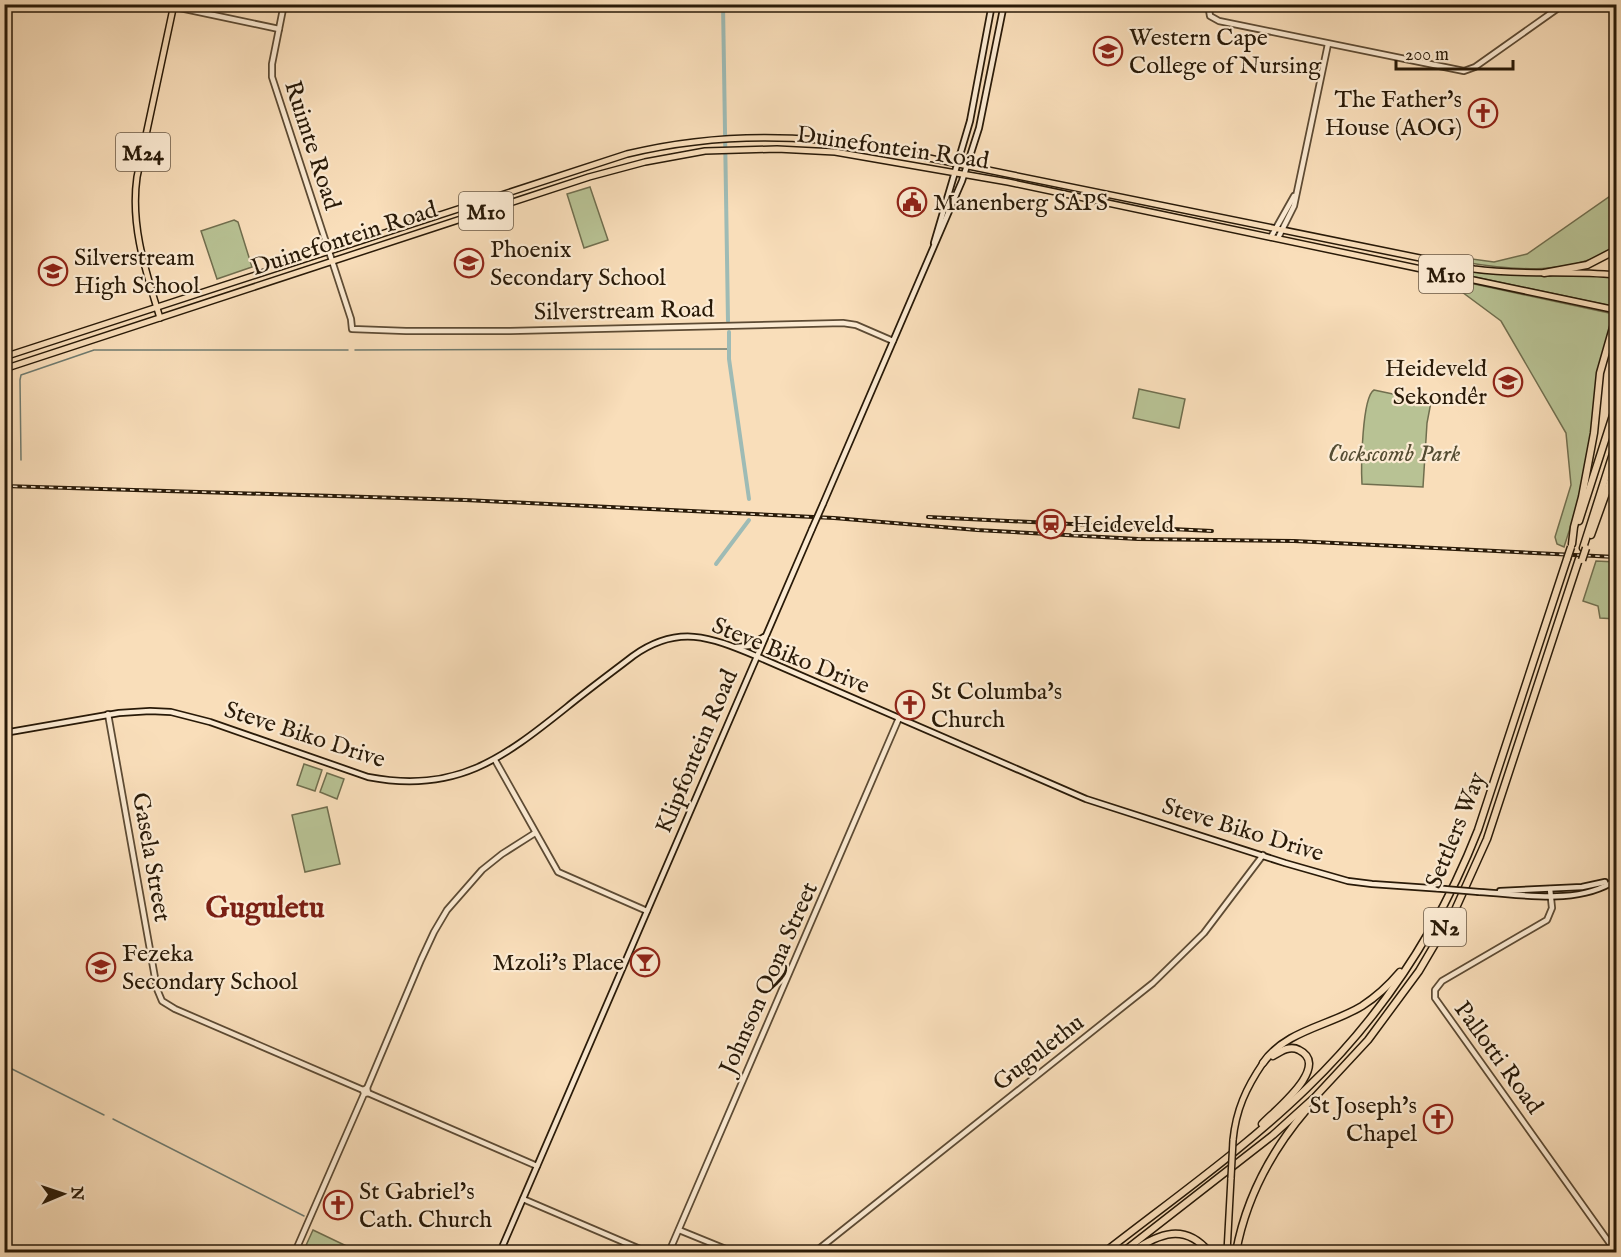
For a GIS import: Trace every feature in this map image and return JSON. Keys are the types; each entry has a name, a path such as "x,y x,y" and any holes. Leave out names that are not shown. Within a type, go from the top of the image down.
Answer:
{"highway":[{"path":"1544,273 1587,265 1617,250"},
{"path":"1572,546 1594,433 1599,373 1617,317"},
{"name":"Settlers Way","path":"1106,1252 1306,1090 1358,1034 1412,960 1447,899 1486,810 1617,406"},
{"name":"Settlers Way","path":"1123,1252 1273,1135 1335,1077 1373,1034 1411,983 1441,935 1467,885 1499,806 1585,548 1617,444"},
{"path":"1585,548 1617,465"},
{"path":"1263,1063 1287,1040 1361,1007 1383,990 1402,970 1447,899"},
{"path":"1239,1146 1300,1086 1309,1069 1306,1054 1294,1048 1282,1051 1263,1063"},
{"path":"1236,1252 1249,1203 1271,1157 1290,1129 1335,1077"},
{"path":"1132,1252 1156,1237 1176,1234 1194,1239 1209,1252"}],"main road":[{"name":"M24","path":"160,318 139,243 135,198 137,177 174,6"},
{"name":"Duinefontein Road","path":"4,357 627,154 665,146 732,138 777,136 875,147 1474,270 1501,273 1617,275"},
{"name":"Duinefontein Road","path":"4,369 630,165 684,154 732,149 835,152 956,173 1617,310"},
{"path":"1227,1252 1233,1140 1237,1113 1242,1099 1263,1063"}],"street":[{"path":"4,6 25,4"},
{"path":"161,4 279,29"},
{"name":"Ruimte Road","path":"285,4 271,67 272,77 352,329"},
{"name":"Klipfontein Road","path":"926,265 956,173 976,96 992,4"},
{"name":"Klipfontein Road","path":"500,1252 756,656 952,209 981,116 1004,4"},
{"path":"1208,4 1209,14 1219,21 1464,70 1475,66 1564,4"},
{"path":"1278,238 1293,208 1328,44"},
{"path":"1271,237 1297,191"},
{"name":"Silverstream Road","path":"352,329 500,331 843,323 856,325 893,341"},
{"name":"Steve Biko Drive","path":"4,733 108,714 144,711 176,713 210,722 352,772 380,779 415,781 442,778 495,760 633,656 653,644 672,638 690,636 708,638 756,656 1081,796 1262,856 1360,883 1488,892"},
{"path":"734,647 749,646 765,636"},
{"name":"Gasela Street","path":"108,714 157,989 162,1001 175,1009 537,1166"},
{"name":"Johnson Qona Street","path":"669,1252 899,718"},
{"path":"495,760 558,872 647,911"},
{"path":"295,1252 434,932 447,910 482,870 534,833"},
{"name":"Gugulethu","path":"815,1252 1153,983 1204,933 1262,856"},
{"path":"1488,892 1592,886 1617,879"},
{"path":"1488,892 1551,896 1583,892 1617,879"},
{"path":"1550,889 1551,896"},
{"name":"Pallotti Road","path":"1551,896 1552,909 1548,918 1442,981 1436,990 1435,998 1617,1252"},
{"path":"523,1199 647,1252"},
{"path":"679,1230 733,1252"}],"green space":[{"path":"590,187 608,240 584,248 567,194"},
{"path":"1616,192 1616,247 1599,256 1562,266 1523,269 1464,262 1465,258 1494,262 1527,254"},
{"path":"234,220 238,222 252,267 217,279 201,231"},
{"path":"1467,271 1616,277 1616,305 1466,275"},
{"path":"1465,282 1612,315 1597,375 1590,443 1579,500 1564,547 1557,544 1555,537 1571,485 1566,433 1501,321 1462,292"},
{"path":"1139,389 1185,399 1179,428 1133,418"},
{"name":"Cockscomb Park","path":"1374,390 1431,402 1427,423 1423,487 1362,484 1365,418 1370,395"},
{"path":"1596,561 1616,562 1616,619 1600,618 1598,606 1583,601"},
{"path":"304,764 322,770 315,791 297,785"},
{"path":"327,773 344,779 337,799 320,792"},
{"path":"327,807 340,864 305,872 292,815"},
{"path":"313,1230 359,1252 303,1252"}],"waterway":[{"path":"723,4 728,321"},
{"path":"729,332 729,359 749,499"},
{"path":"355,350 728,349"},
{"path":"21,460 21,375 94,350 348,350"},
{"path":"716,564 749,520"},
{"path":"4,1065 104,1115"},
{"path":"113,1119 304,1216"}],"railway":[{"path":"4,486 465,500 834,518 977,530 1138,539 1294,541 1616,557"},
{"path":"928,517 1212,531"}],"place":[{"name":"Western Cape College of Nursing","path":"1108,51"},
{"name":"The Father's House (AOG)","path":"1483,113"},
{"name":"Manenberg SAPS","path":"912,202"},
{"name":"Phoenix Secondary School","path":"469,263"},
{"name":"Silverstream High School","path":"53,271"},
{"name":"Heideveld Sekondêr","path":"1508,382"},
{"name":"Heideveld","path":"1051,524"},
{"name":"St Columba's Church","path":"910,705"},
{"name":"Mzoli's Place","path":"645,962"},
{"name":"Fezeka Secondary School","path":"101,967"},
{"name":"St Joseph's Chapel","path":"1438,1119"},
{"name":"St Gabriel's Cath. Church","path":"338,1205"}],"district":[{"name":"Guguletu","path":"265,907"}]}
